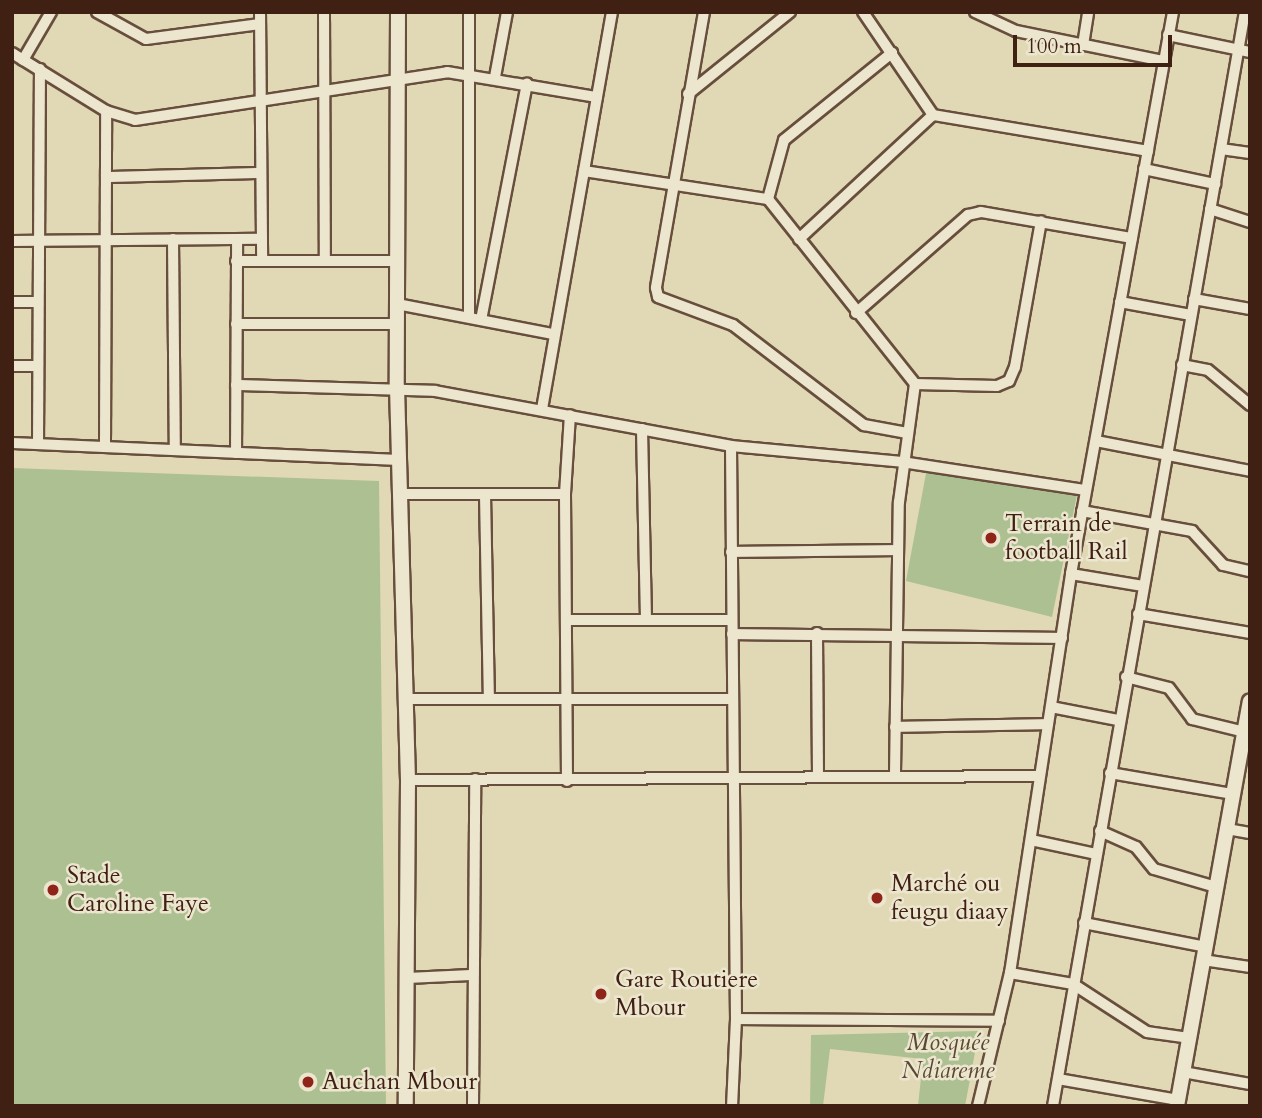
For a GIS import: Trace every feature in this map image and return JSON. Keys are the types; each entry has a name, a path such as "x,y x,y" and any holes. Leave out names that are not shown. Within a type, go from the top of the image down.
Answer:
{"street":[{"path":"23,60 51,12"},
{"path":"97,12 146,39 260,24"},
{"path":"260,12 262,261"},
{"path":"324,12 325,261"},
{"path":"398,12 396,324 408,780 406,1106"},
{"path":"469,12 469,317"},
{"path":"495,77 507,12"},
{"path":"542,408 612,12"},
{"path":"704,12 656,288 658,297 733,325 863,425 907,433"},
{"path":"688,94 790,12"},
{"path":"863,12 933,116 1148,151"},
{"path":"975,12 1016,31 1164,61"},
{"path":"1083,46 1088,12"},
{"path":"978,1106 1010,973 1071,574 1173,12"},
{"path":"1053,1106 1118,720 1245,12"},
{"path":"1168,35 1250,52"},
{"path":"12,53 106,111 135,120 324,92 397,78 469,74 597,97"},
{"path":"768,199 784,140 891,53"},
{"path":"37,444 40,69"},
{"path":"481,320 527,83"},
{"path":"105,447 106,111"},
{"path":"799,239 933,116"},
{"path":"1221,149 1250,153"},
{"path":"1144,169 1215,184"},
{"path":"584,171 673,187 768,199 856,313 915,383 997,386 1009,380 1015,368 1041,221"},
{"path":"106,177 261,173"},
{"path":"1210,209 1250,222"},
{"path":"856,313 968,215 981,212 1132,238"},
{"path":"173,239 175,450"},
{"path":"236,453 237,239"},
{"path":"12,241 262,239"},
{"path":"236,261 397,261"},
{"path":"1194,299 1250,309"},
{"path":"12,302 38,302"},
{"path":"1120,302 1191,315"},
{"path":"397,304 553,334"},
{"path":"236,324 396,324"},
{"path":"1182,365 1208,370 1250,405"},
{"path":"12,366 38,366"},
{"path":"895,775 897,550 902,462 915,383"},
{"path":"236,385 397,387 542,408 731,446 902,462 1086,490"},
{"path":"567,781 565,494 570,415"},
{"path":"642,429 646,620"},
{"path":"1096,441 1250,471"},
{"path":"12,443 400,460"},
{"path":"731,446 736,1019 732,1106"},
{"path":"401,494 565,494"},
{"path":"485,495 489,698"},
{"path":"1082,511 1192,531 1223,565 1250,571"},
{"path":"731,552 897,550"},
{"path":"1071,574 1143,586"},
{"path":"1138,614 1250,633"},
{"path":"567,620 731,620"},
{"path":"732,634 896,632 1062,638"},
{"path":"817,634 818,776"},
{"path":"1126,677 1169,688 1192,719 1247,733"},
{"path":"406,699 733,699"},
{"path":"1058,1079 1177,1103 1233,794 1247,733 1250,702"},
{"path":"1051,707 1118,720"},
{"path":"895,727 1048,724"},
{"path":"1110,773 1233,794"},
{"path":"408,780 1039,776"},
{"path":"473,1106 471,975 475,779"},
{"path":"1227,829 1250,832"},
{"path":"1100,831 1136,847 1154,869 1216,887"},
{"path":"1031,840 1096,854"},
{"path":"1084,923 1250,967"},
{"path":"1010,973 1073,984 1147,1032 1189,1038"},
{"path":"407,978 471,975"},
{"path":"736,1019 999,1021"},
{"path":"1183,1072 1250,1084"}],"green space":[{"name":"Stade Caroline Faye","path":"12,468 379,481 386,1106 12,1106"},
{"name":"Terrain de football Rail","path":"927,468 1077,495 1052,617 906,581"},
{"name":"Mosquée Ndiareme","path":"979,1031 965,1106 918,1106 923,1059 830,1049 823,1106 810,1106 811,1035"}],"place":[{"name":"Terrain de football Rail","path":"991,538"},
{"name":"Stade Caroline Faye","path":"53,890"},
{"name":"Marché ou feugu diaay","path":"877,898"},
{"name":"Gare Routiere Mbour","path":"601,994"},
{"name":"Auchan Mbour","path":"308,1082"}]}
